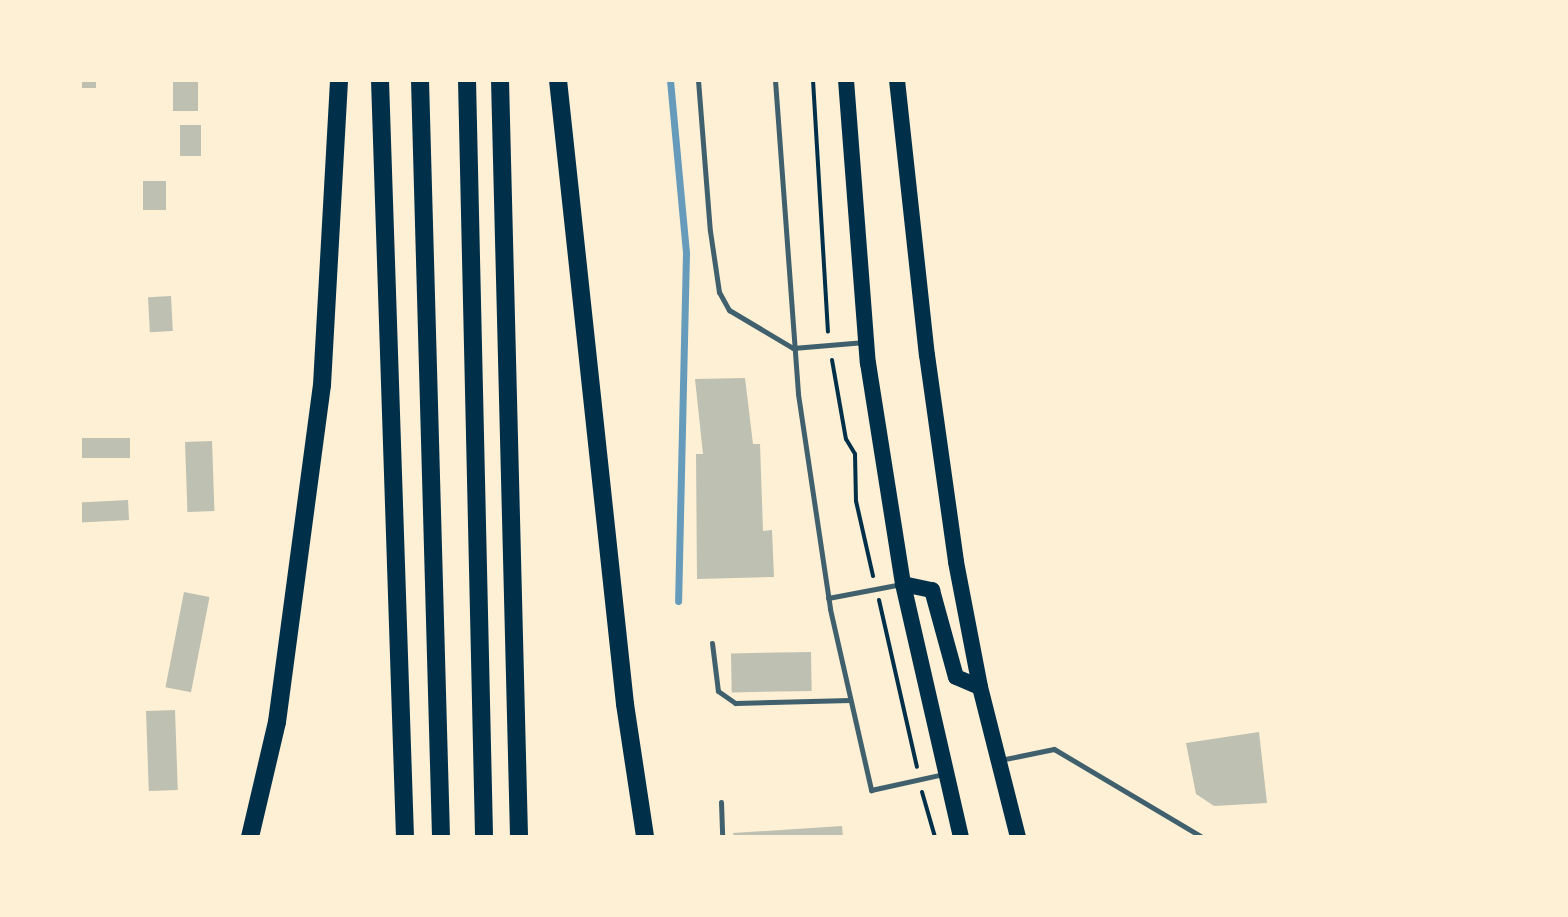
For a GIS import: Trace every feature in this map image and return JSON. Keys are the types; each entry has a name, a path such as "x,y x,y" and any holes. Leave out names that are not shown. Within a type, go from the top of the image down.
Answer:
{"highway":[{"path":"250,837 277,722 322,385 339,80"},
{"path":"380,80 405,837"},
{"path":"420,80 441,837"},
{"path":"467,80 484,837"},
{"path":"500,80 519,837"},
{"path":"558,80 625,704 645,837"}],"main road":[{"path":"846,80 866,342 903,584 961,837"},
{"path":"897,80 929,370 980,687 1018,837"},
{"path":"903,584 932,590 956,677 980,687"}],"lane":[{"path":"698,80 719,292 729,310 793,348 866,342"},
{"path":"775,80 793,348 828,598 871,790 945,774"},
{"path":"828,598 903,584"},
{"path":"712,643 718,691 735,703 850,700"},
{"path":"998,760 1054,749 1202,837"},
{"path":"721,802 722,837"}],"path":[{"path":"813,80 829,344 846,439 855,454 856,501 935,837"}],"building":[{"path":"80,80 96,80 96,88 80,88"},
{"path":"173,80 198,80 198,111 173,111"},
{"path":"180,125 201,125 201,156 180,156"},
{"path":"143,181 166,181 166,210 143,210"},
{"path":"171,296 173,331 150,332 148,297"},
{"path":"745,378 753,444 760,444 763,531 772,530 774,577 697,579 696,454 703,454 695,379"},
{"path":"80,438 130,438 130,458 80,458"},
{"path":"212,441 214,511 187,512 185,442"},
{"path":"128,500 129,520 81,522 80,503"},
{"path":"184,592 210,597 191,692 165,687"},
{"path":"811,652 812,691 732,692 731,653"},
{"path":"175,710 178,790 149,791 146,711"},
{"path":"1259,732 1267,803 1214,806 1196,794 1186,743"},
{"path":"842,826 843,837 734,837 733,833"}],"waterway":[{"path":"670,80 686,253 678,601"}]}
